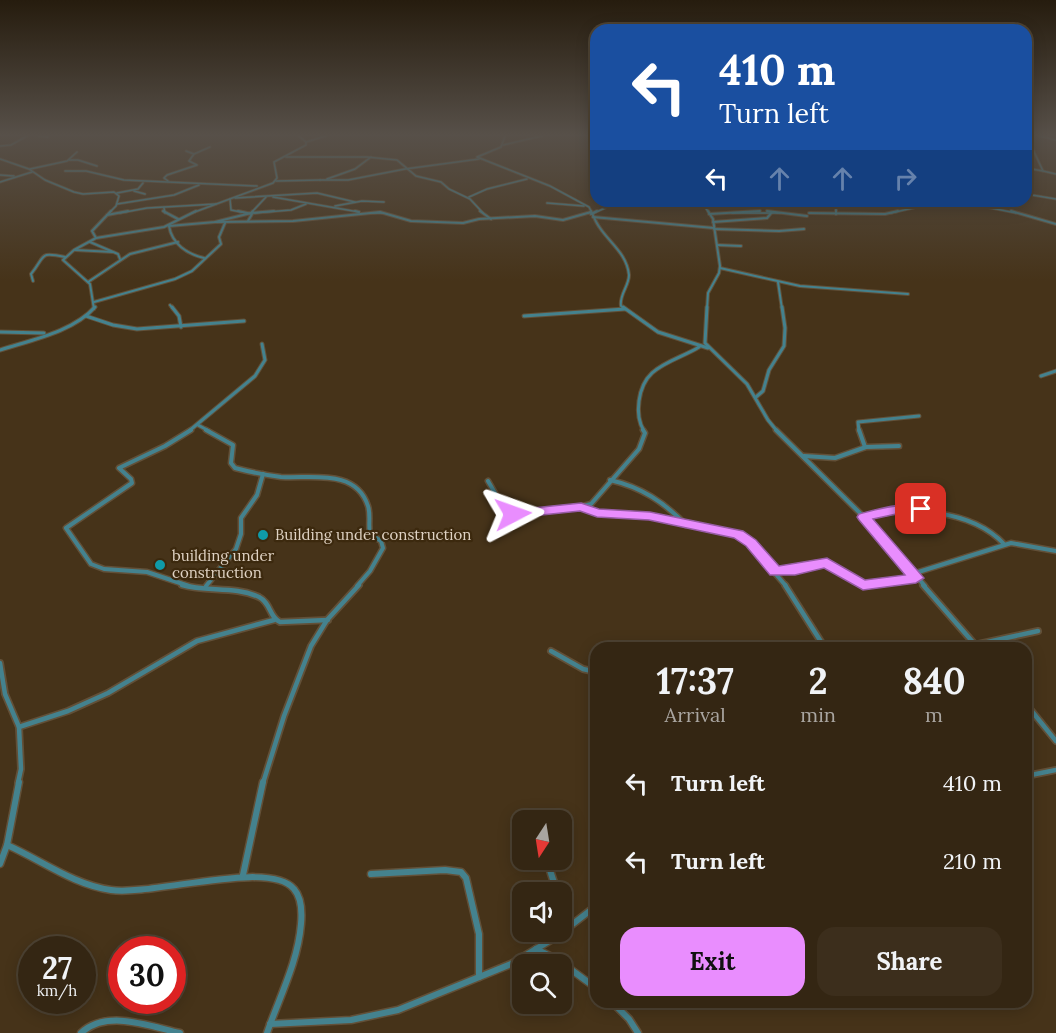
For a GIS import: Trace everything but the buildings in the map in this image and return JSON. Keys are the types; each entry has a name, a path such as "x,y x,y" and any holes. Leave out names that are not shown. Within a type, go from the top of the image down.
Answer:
{"street":[{"path":"56,184 80,194 117,193 138,189 140,184"},
{"path":"117,204 174,195 199,184"},
{"path":"203,184 261,187"},
{"path":"165,226 269,184"},
{"path":"444,184 468,198 490,219"},
{"path":"468,198 487,189 507,184"},
{"path":"544,184 588,207 627,264 629,278 620,300 625,309 664,335 710,349"},
{"path":"127,191 145,194"},
{"path":"96,238 92,231 117,204 119,196 117,193"},
{"path":"230,199 317,193 355,201 384,202"},
{"path":"269,195 306,204 369,213"},
{"path":"249,221 251,213 269,195"},
{"path":"1032,195 1056,199"},
{"path":"230,199 231,210 251,213"},
{"path":"331,206 355,201"},
{"path":"547,203 588,207"},
{"path":"106,215 165,207 217,204"},
{"path":"0,350 48,333 86,316 95,308 88,282 63,261 74,250 96,238 165,226 215,222 251,213 291,210 306,204"},
{"path":"165,207 163,212 178,219"},
{"path":"215,222 293,221 386,212 406,220 464,224 490,219 535,216 563,220 592,214 608,207"},
{"path":"704,207 713,222 720,268 708,293 705,340 710,349 747,384 768,420 864,517 972,642"},
{"path":"836,207 836,214"},
{"path":"709,214 772,212 885,214 917,207"},
{"path":"990,207 1056,224"},
{"path":"713,222 767,218 772,212"},
{"path":"592,214 714,228 804,229"},
{"path":"94,302 174,279 192,271 221,244 219,237 225,223"},
{"path":"169,226 177,242 187,254 204,258"},
{"path":"90,242 118,254 120,259"},
{"path":"88,282 120,259 136,252 177,242"},
{"path":"717,245 741,246"},
{"path":"74,250 113,252"},
{"path":"33,281 31,274 40,256 48,253 65,257"},
{"path":"720,268 777,282 908,294"},
{"path":"756,397 763,391 769,370 784,346 784,320 777,282"},
{"path":"170,304 179,316 181,327"},
{"path":"524,316 625,309"},
{"path":"86,316 113,325 137,329 244,321"},
{"path":"0,332 48,333"},
{"path":"262,344 264,360 255,376 237,389 198,425 165,446 119,468 131,479 132,483 66,528 91,564 104,569 147,572 186,586 241,591 261,598 276,620"},
{"path":"488,481 499,500 513,514 581,507 595,500 639,449 644,440 645,433 638,424 637,408 651,375 654,371 683,358 700,346"},
{"path":"1041,376 1056,371"},
{"path":"865,447 858,430 858,422 919,416"},
{"path":"198,425 232,445 231,463 235,468 287,477 322,476 344,480 357,487 370,509 368,527 370,534 381,541 383,548 368,575 319,632 305,658 284,712 247,839 243,875"},
{"path":"803,456 835,458 865,447 899,446"},
{"path":"206,587 236,549 241,534 241,518 257,495 263,474"},
{"path":"610,480 635,485 668,507 687,525"},
{"path":"581,507 597,513 650,516 738,534 751,543 775,571 821,642"},
{"path":"864,517 909,508 930,510 981,526 995,534 1004,544"},
{"path":"775,571 795,570 821,563 830,564 853,581 863,585 914,576 1004,544 1017,543 1056,550"},
{"path":"20,727 93,700 145,673 197,641 276,620 328,620"},
{"path":"993,642 1038,631"},
{"path":"552,651 590,671"},
{"path":"0,663 5,694 20,727 21,769 7,845 0,864"},
{"path":"1032,711 1056,741"},
{"path":"1032,775 1056,770"},
{"path":"7,845 30,854 83,883 110,890 199,883 243,875 281,879 295,887 301,904 302,922 293,963 267,1033"},
{"path":"371,874 445,870 461,872 466,878 479,934 479,977"},
{"path":"572,924 590,910"},
{"path":"270,1024 379,1016 398,1011 511,964 546,942"},
{"path":"536,949 558,960 590,984"},
{"path":"618,1008 629,1018 638,1033"},
{"path":"81,1033 90,1023 103,1020 120,1021 180,1033"}],"place":[{"name":"Building under construction","path":"263,535"},
{"name":"building under construction","path":"160,565"}],"route":[{"path":"513,514 581,507 597,513 650,516 682,525 738,534 751,543 775,571 795,570 815,563 827,563 836,567 853,581 863,585 916,578 864,517 901,509 921,509"}]}
